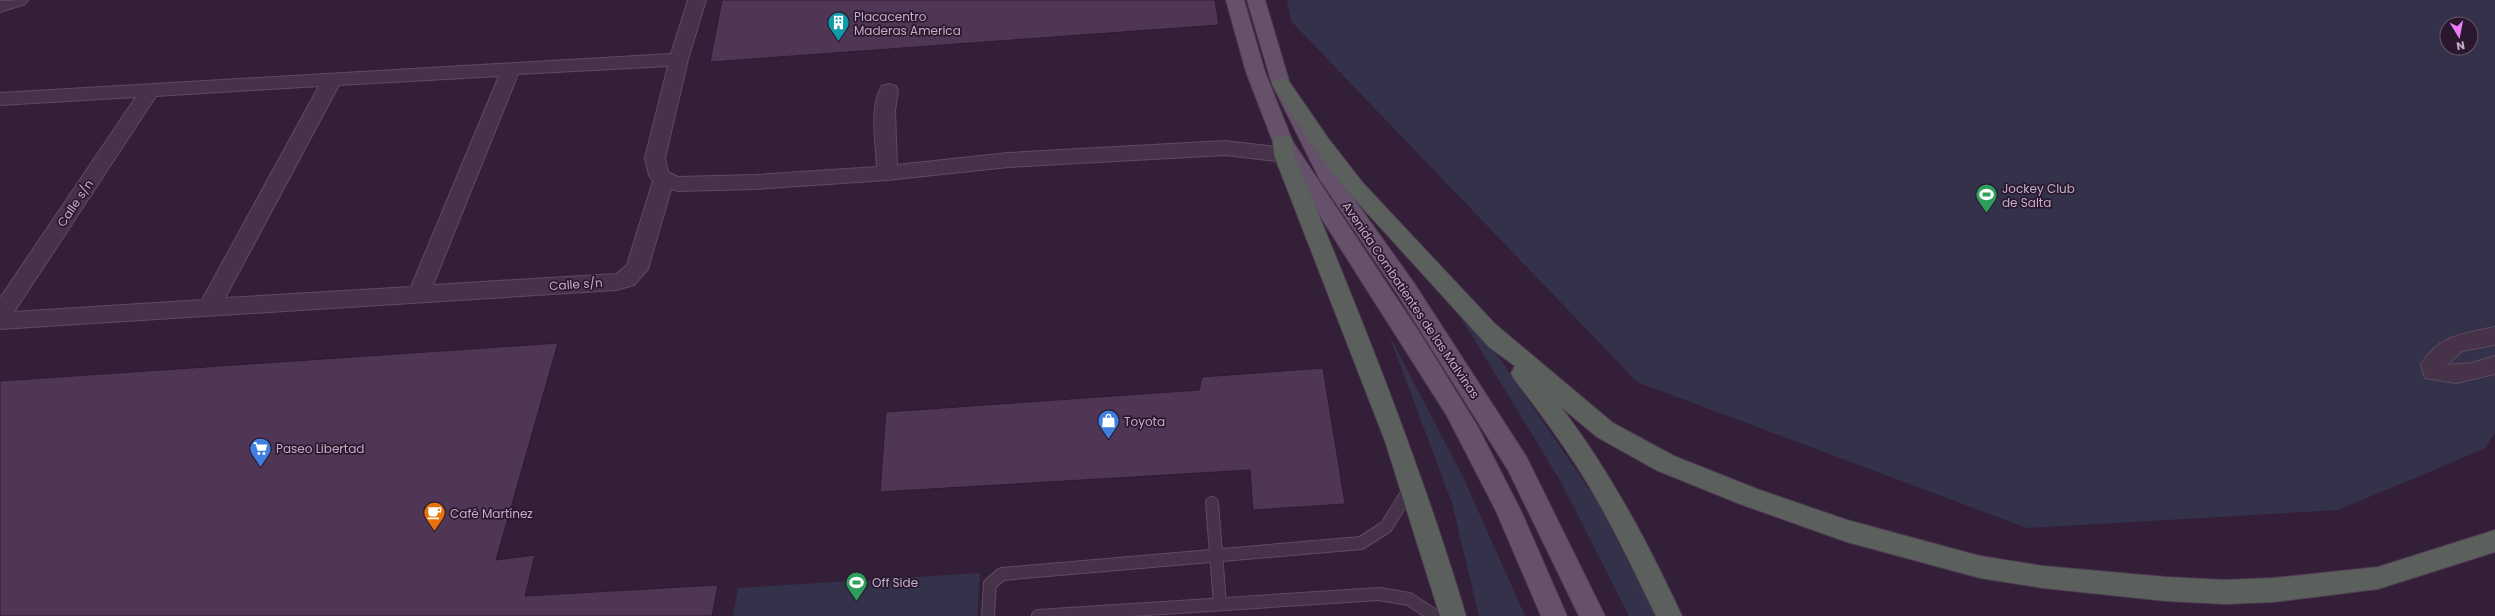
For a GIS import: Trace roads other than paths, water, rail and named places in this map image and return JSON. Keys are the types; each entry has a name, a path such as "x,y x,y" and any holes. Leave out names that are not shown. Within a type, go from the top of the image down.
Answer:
{"highway":[{"path":"1281,84 1321,143 1356,188 1487,330 1542,398 1603,487 1632,540 1669,616"},
{"path":"1283,149 1352,321 1413,483 1453,616"},
{"path":"1487,330 1605,430 1664,462 1749,497 1846,531 1980,567 2043,577 2142,587 2226,592 2273,590 2378,578 2495,541"}],"main road":[{"name":"Avenida Combatientes de las Malvinas","path":"1235,0 1259,81 1283,149 1407,331 1455,410 1494,480 1554,616"},
{"name":"Avenida Combatientes de las Malvinas","path":"1256,0 1281,84 1329,178 1406,288 1517,464 1542,511 1592,616"}],"street":[{"path":"0,7 19,0"},
{"path":"697,0 679,59 655,158 659,176 664,180 686,184 887,173 1008,160 1225,148 1283,149"},
{"path":"0,100 679,59"},
{"path":"419,294 511,69"},
{"path":"209,307 332,80"},
{"name":"Calle s/n","path":"0,315 150,90"},
{"path":"887,173 885,111 889,90"},
{"name":"Calle s/n","path":"0,321 616,282 626,279 637,269 664,180"},
{"path":"2495,336 2455,344 2432,365 2433,372 2442,374 2483,371 2495,365"}],"lane":[{"path":"988,616 990,584 1002,574 1361,544 1380,535 1392,521 1413,483"},
{"path":"1212,502 1218,556 1220,604"},
{"path":"1038,616 1379,594 1407,596 1422,604 1435,616"}],"place":[{"name":"Placacentro Maderas America","path":"839,42"},
{"name":"Jockey Club de Salta","path":"1986,214"},
{"name":"Toyota","path":"1109,440"},
{"name":"Paseo Libertad","path":"261,468"},
{"name":"Café Martínez","path":"434,532"},
{"name":"Off Side","path":"857,602"}]}
